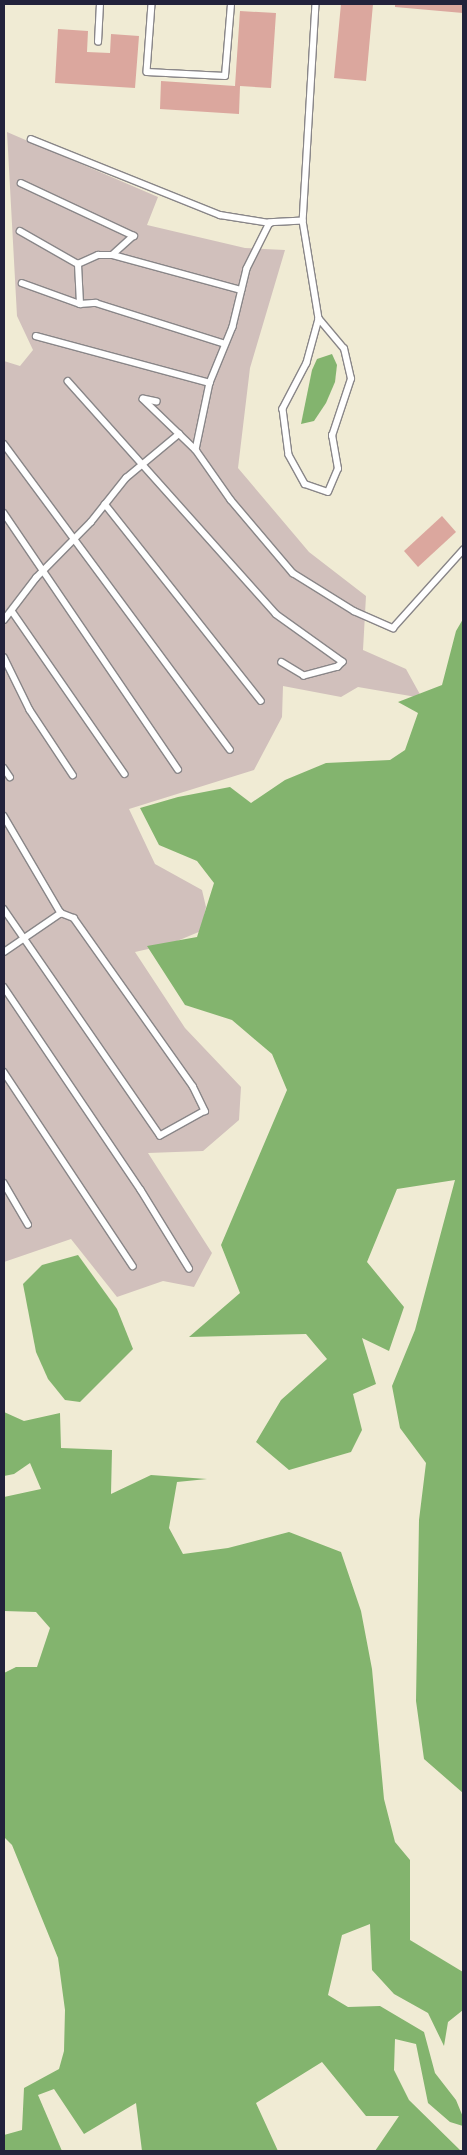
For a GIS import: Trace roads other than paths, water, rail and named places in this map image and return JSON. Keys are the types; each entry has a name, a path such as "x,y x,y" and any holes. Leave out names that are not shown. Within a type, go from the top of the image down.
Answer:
{"lane":[{"path":"98,42 100,4"},
{"path":"152,4 147,72 225,76 232,4"},
{"path":"316,4 303,221 320,319 307,363 283,409 289,455 305,484 328,492 338,469 332,436 351,379 344,349 320,319"},
{"path":"32,139 220,215 270,223 303,221"},
{"path":"21,183 134,236 113,255"},
{"path":"196,450 210,383 233,327 247,270 270,223"},
{"path":"20,231 78,264"},
{"path":"78,264 98,255 113,255 241,290"},
{"path":"78,264 80,304"},
{"path":"22,284 80,304 96,303 225,344"},
{"path":"36,336 210,383"},
{"path":"68,381 276,614 343,662 338,667 304,676 282,663"},
{"path":"158,402 143,399 196,450 231,500 294,573 354,611 393,628 463,550"},
{"path":"4,620 42,572 74,540 126,478 179,434"},
{"path":"4,444 230,749"},
{"path":"105,504 260,701"},
{"path":"4,513 42,572 178,769"},
{"path":"12,611 125,774"},
{"path":"4,657 30,710 73,775"},
{"path":"4,768 10,777"},
{"path":"4,816 61,913 74,918 193,1086 204,1111 160,1136 4,910"},
{"path":"4,952 61,913"},
{"path":"4,987 141,1190 189,1268"},
{"path":"4,1072 133,1266"},
{"path":"4,1183 28,1224"}]}
